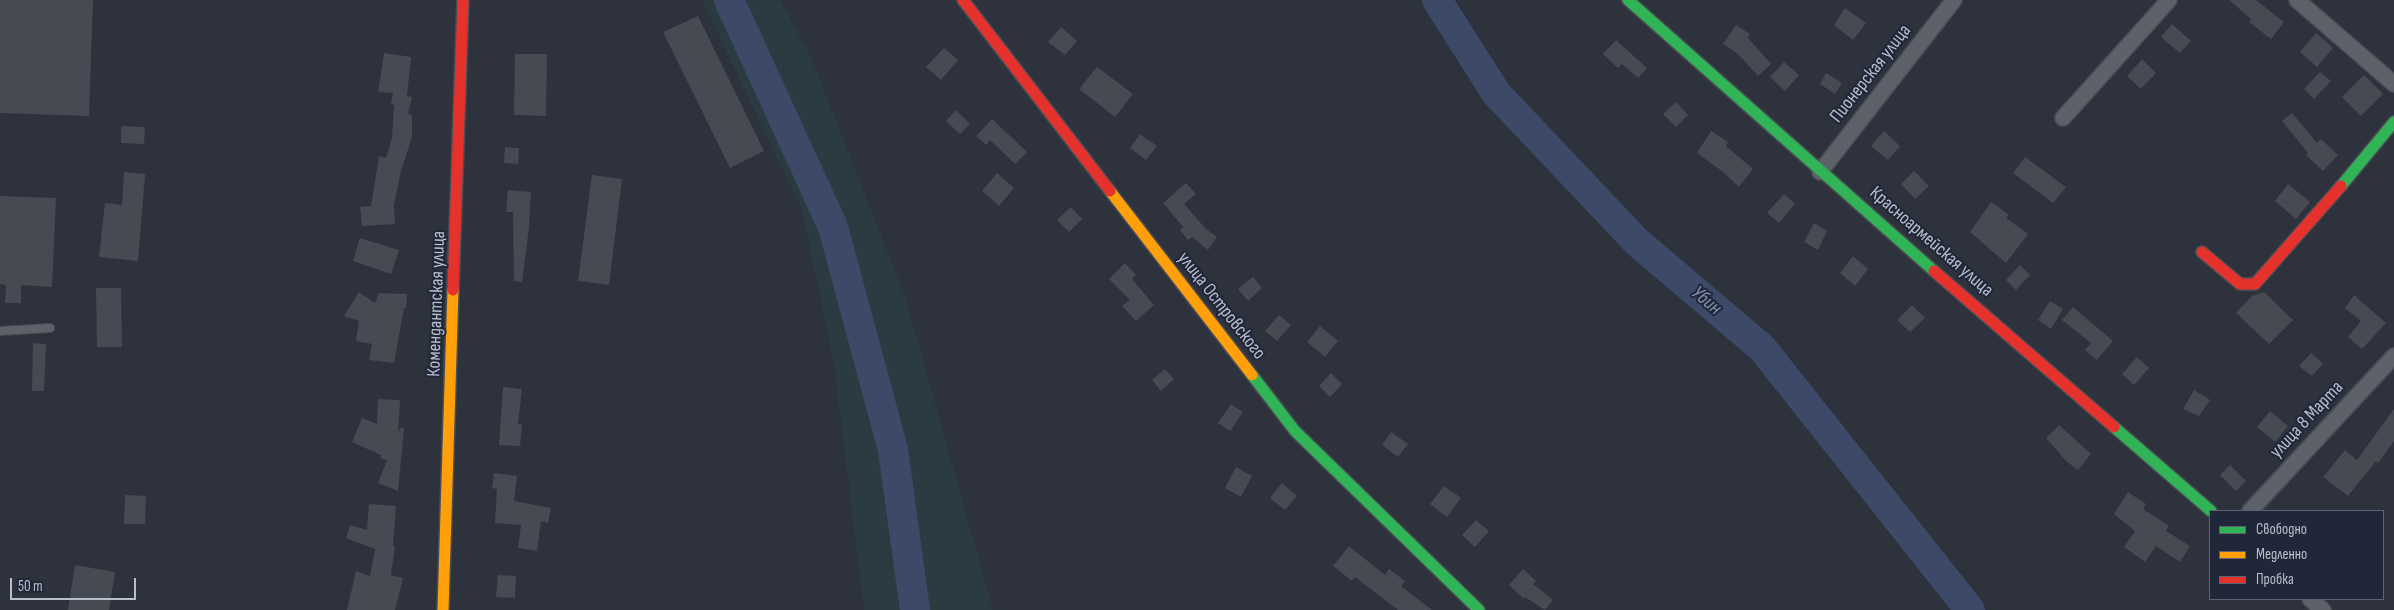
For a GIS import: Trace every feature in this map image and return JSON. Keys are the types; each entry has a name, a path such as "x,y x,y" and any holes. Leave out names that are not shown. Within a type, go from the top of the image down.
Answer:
{"street":[{"name":"Комендантская улица","path":"443,610 463,0"},
{"name":"улица Островского","path":"963,0 1295,431 1479,610"},
{"name":"Красноармейская улица","path":"1628,0 1820,172 2210,510"},
{"name":"Пионерская улица","path":"1820,172 1954,0"},
{"path":"2063,118 2169,0"},
{"path":"2297,0 2394,84"},
{"path":"2202,252 2240,284 2254,284 2313,220 2394,122"},
{"name":"улица 8 Марта","path":"2251,510 2394,356"},
{"path":"2311,600 2323,610"}],"lane":[{"path":"0,331 50,328"}],"shaded area":[{"path":"702,0 780,0 811,57 906,299 993,610 864,610 834,363 802,210"}],"building":[{"path":"0,0 93,0 89,116 0,113"},
{"path":"2229,0 2256,0 2284,22 2271,39 2249,22 2251,19"},
{"path":"1845,8 1866,23 1853,40 1834,25"},
{"path":"698,16 764,151 730,168 663,32"},
{"path":"2172,24 2191,41 2180,53 2161,37"},
{"path":"1736,25 1750,34 1748,38 1771,64 1758,76 1738,54 1723,44"},
{"path":"1061,27 1077,41 1065,55 1048,42"},
{"path":"2316,33 2333,48 2317,67 2300,52"},
{"path":"1616,40 1647,68 1638,78 1622,64 1618,68 1603,54"},
{"path":"944,48 958,60 941,80 926,67"},
{"path":"384,53 411,57 407,96 412,97 408,114 412,115 412,137 401,171 394,205 395,224 362,226 360,207 371,206 379,156 386,158 392,138 394,105 391,104 393,93 378,92"},
{"path":"515,54 547,54 546,116 514,115"},
{"path":"2142,59 2156,73 2141,89 2127,76"},
{"path":"1784,62 1799,75 1785,91 1770,77"},
{"path":"1097,67 1133,94 1115,117 1079,89"},
{"path":"2320,72 2331,81 2314,99 2304,89"},
{"path":"1826,73 1842,83 1835,94 1820,84"},
{"path":"2364,75 2383,94 2361,116 2342,97"},
{"path":"1676,102 1688,115 1676,127 1663,114"},
{"path":"956,110 970,124 960,134 946,121"},
{"path":"2292,113 2317,143 2321,139 2338,155 2323,171 2306,155 2308,153 2282,121"},
{"path":"992,119 1027,152 1015,164 990,140 986,145 976,136"},
{"path":"121,126 145,127 144,144 121,143"},
{"path":"1711,131 1728,142 1726,146 1753,169 1739,187 1722,171 1697,153"},
{"path":"1884,131 1900,146 1888,160 1871,146"},
{"path":"1140,134 1157,146 1146,160 1130,148"},
{"path":"505,147 519,148 518,164 504,163"},
{"path":"2025,157 2066,187 2053,203 2013,173"},
{"path":"1914,171 1929,186 1915,199 1901,184"},
{"path":"124,172 145,174 138,261 99,257 105,203 122,205"},
{"path":"997,173 1014,188 999,206 982,191"},
{"path":"592,175 622,179 609,285 578,281"},
{"path":"1186,183 1196,194 1184,204 1206,229 1217,237 1208,250 1192,237 1188,240 1180,230 1183,227 1163,203"},
{"path":"2288,184 2310,202 2296,219 2275,201"},
{"path":"508,190 531,192 529,228 522,282 514,281 513,212 506,212"},
{"path":"1784,194 1795,204 1779,223 1767,213"},
{"path":"0,196 56,198 52,287 21,285 21,303 5,303 6,285 0,284"},
{"path":"1991,202 2009,215 2006,218 2028,234 2006,263 1970,232"},
{"path":"1071,207 1082,219 1069,232 1057,220"},
{"path":"1814,223 1827,231 1818,250 1804,242"},
{"path":"360,238 399,250 391,274 353,261"},
{"path":"1853,256 1868,269 1855,286 1840,273"},
{"path":"1125,263 1136,275 1132,279 1154,305 1136,321 1122,306 1130,300 1109,279"},
{"path":"2020,265 2030,275 2016,290 2006,280"},
{"path":"1253,277 1262,288 1248,301 1238,289"},
{"path":"96,288 121,288 122,347 97,347"},
{"path":"359,292 375,303 379,293 407,294 406,308 404,308 394,363 369,360 372,344 356,341 359,321 344,316"},
{"path":"2264,292 2293,320 2269,344 2236,313 2252,296"},
{"path":"2354,295 2386,323 2362,349 2348,337 2361,321 2345,308"},
{"path":"2050,301 2063,309 2051,329 2038,320"},
{"path":"1912,305 1925,318 1910,332 1897,320"},
{"path":"2073,307 2113,341 2097,360 2085,350 2091,343 2062,320"},
{"path":"1279,315 1291,325 1277,341 1265,331"},
{"path":"1320,326 1338,341 1325,357 1307,342"},
{"path":"33,343 46,344 44,391 32,391"},
{"path":"2311,353 2323,364 2312,376 2299,366"},
{"path":"2137,357 2149,368 2134,385 2122,374"},
{"path":"1165,369 1174,379 1161,391 1152,380"},
{"path":"1331,373 1342,384 1330,397 1319,386"},
{"path":"503,387 522,389 518,424 522,424 520,446 499,445"},
{"path":"2194,390 2210,400 2199,416 2183,409"},
{"path":"378,399 400,400 398,433 401,427 404,428 398,491 378,483 387,460 381,459 381,455 352,442 362,418 377,424"},
{"path":"1231,404 1243,412 1230,431 1218,423"},
{"path":"2394,409 2394,441 2378,463 2376,461 2348,496 2323,477 2345,450 2357,460"},
{"path":"2270,411 2288,426 2275,442 2257,427"},
{"path":"2059,425 2091,454 2078,470 2066,461 2046,438"},
{"path":"1391,432 1408,444 1398,457 1382,445"},
{"path":"2230,465 2246,481 2236,491 2220,475"},
{"path":"1236,467 1252,476 1241,497 1225,488"},
{"path":"494,473 517,476 514,501 551,508 548,523 541,521 537,551 518,548 521,525 495,523 497,489 492,488"},
{"path":"1282,483 1297,496 1285,510 1270,498"},
{"path":"1444,486 1461,498 1447,517 1430,504"},
{"path":"2128,492 2146,504 2143,509 2169,526 2166,531 2190,546 2180,562 2156,546 2145,562 2124,547 2135,531 2114,514"},
{"path":"125,495 146,496 145,524 124,524"},
{"path":"369,504 396,506 393,546 395,546 391,575 403,578 395,610 347,610 356,571 370,576 375,549 346,538 350,525 367,530"},
{"path":"1476,520 1489,531 1475,547 1462,535"},
{"path":"1349,546 1385,575 1389,569 1405,581 1401,586 1432,610 1398,610 1355,577 1352,581 1333,566"},
{"path":"75,565 115,572 109,610 68,610"},
{"path":"1523,569 1536,581 1533,584 1553,600 1545,610 1525,597 1524,599 1509,585"},
{"path":"498,575 516,576 515,598 496,597"}],"waterway":[{"path":"729,0 833,227 893,450 915,610"},
{"name":"Убин","path":"1437,0 1496,93 1637,242 1762,348 1970,610"}],"traffic: fast":[{"path":"1628,0 1934,271"},
{"path":"2341,186 2394,122"},
{"path":"1252,375 1295,431 1479,610"},
{"path":"2114,427 2210,510"}],"traffic: slow":[{"path":"1110,191 1252,375"},
{"path":"443,610 453,290"}],"traffic: jam":[{"path":"453,290 463,0"},
{"path":"963,0 1110,191"},
{"path":"2202,252 2240,284 2255,284 2341,186"},
{"path":"1934,271 2114,427"}]}
